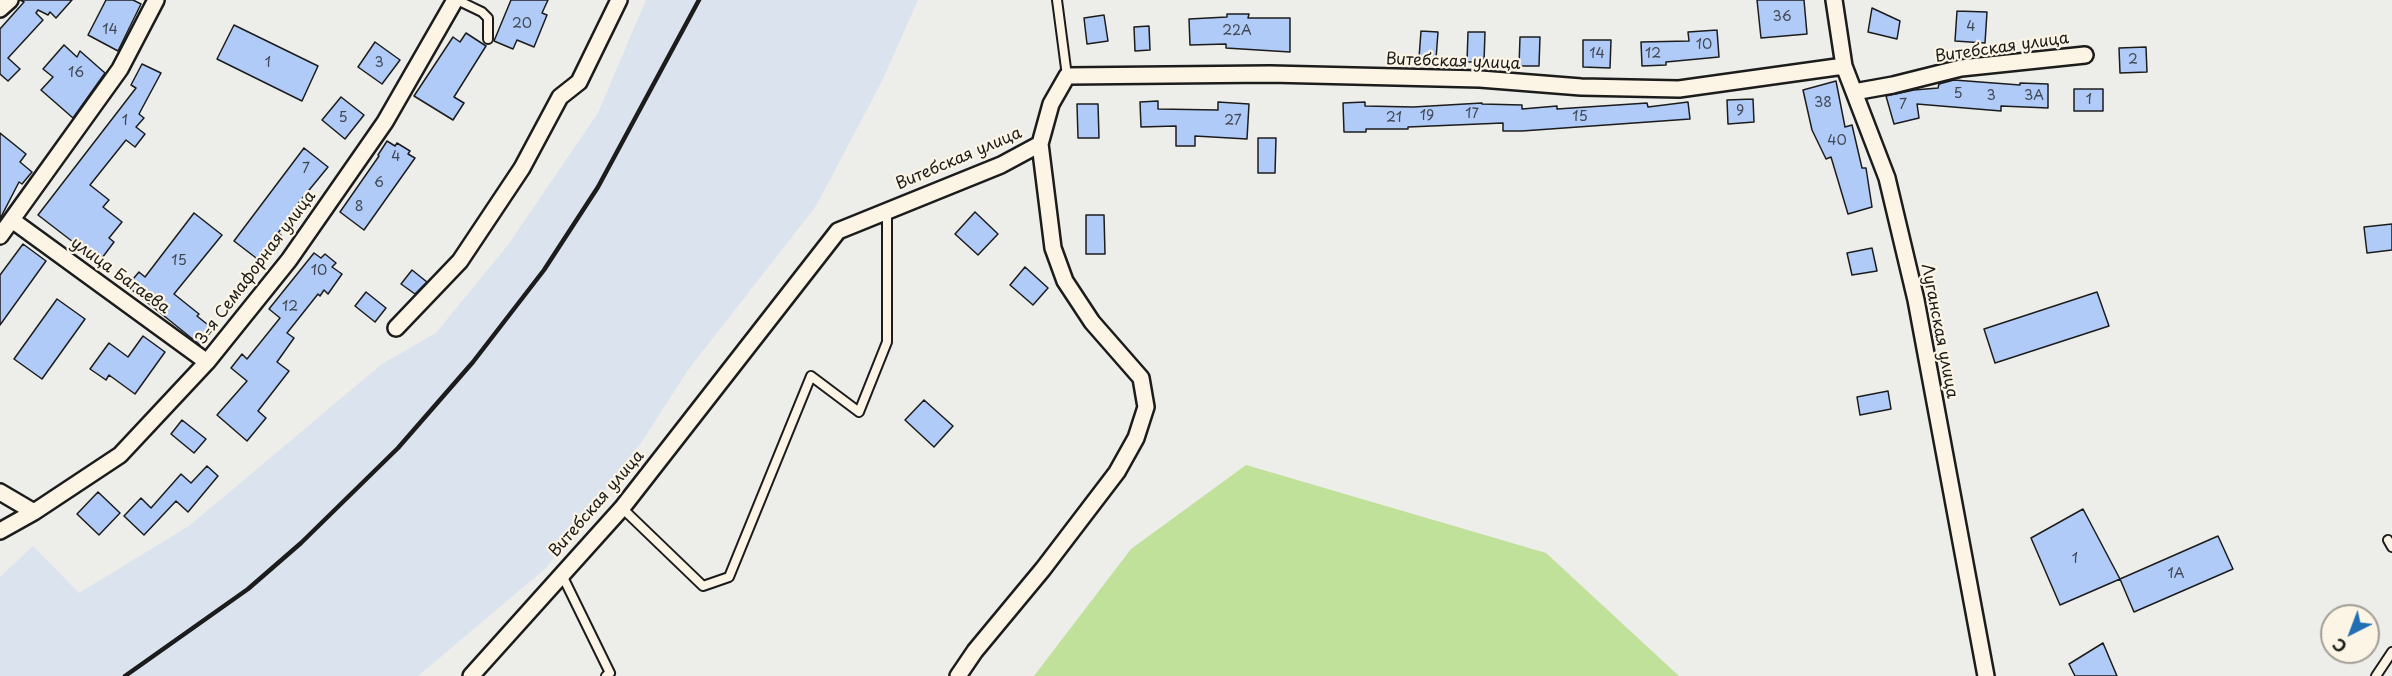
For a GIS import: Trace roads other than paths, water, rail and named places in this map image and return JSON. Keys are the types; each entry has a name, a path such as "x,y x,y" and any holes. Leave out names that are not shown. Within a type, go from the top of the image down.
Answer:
{"street":[{"path":"0,9 10,0"},
{"path":"0,236 120,69 156,0"},
{"name":"3-я Семафорная улица","path":"0,531 34,512 120,455 207,362 289,260 385,122 456,0"},
{"path":"396,328 460,261 522,168 560,97 579,82 619,0"},
{"name":"Луганская улица","path":"1834,0 1844,66 1887,178 1916,300 1986,676"},
{"name":"Витебская улица","path":"1854,92 1961,68 2085,55"},
{"name":"Витебская улица","path":"471,676 561,573 622,508 838,231 887,209 1001,165 1040,144 1051,104 1067,76 1270,74 1468,78 1581,87 1679,89 1844,66"},
{"path":"958,676 975,651 1043,569 1117,472 1136,438 1146,407 1141,378 1092,322 1065,281 1053,248 1040,144"},
{"name":"улица Багаева","path":"12,220 207,362"},
{"path":"0,492 34,512"}],"lane":[{"path":"456,0 482,12 488,18 488,39"},
{"path":"1057,0 1067,76"},
{"path":"622,508 703,586 729,577 811,376 859,412 887,342 887,209"},
{"path":"561,573 610,673 606,676"},
{"path":"2376,676 2392,652"}],"railway":[{"path":"125,676 248,589 301,543 398,448 473,362 544,270 598,187 699,0"}]}
